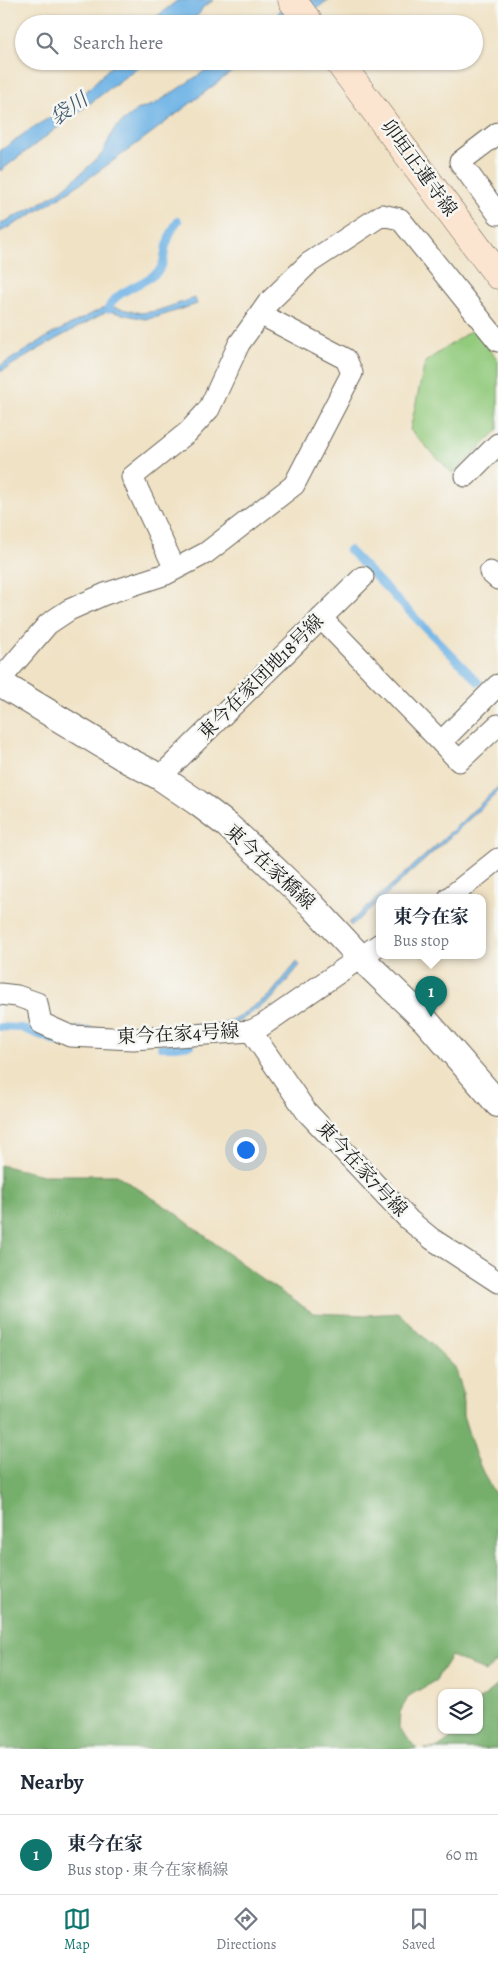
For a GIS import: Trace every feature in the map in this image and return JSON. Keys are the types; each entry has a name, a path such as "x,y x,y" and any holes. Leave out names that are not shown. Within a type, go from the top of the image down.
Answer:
{"main road":[{"path":"292,0 303,15"},
{"name":"卯垣正蓮寺線","path":"344,70 498,275"}],"street":[{"path":"498,133 460,162 498,214"},
{"path":"175,569 132,477 188,432 209,409 239,344 268,303 309,264 382,215 400,219 498,341"},
{"path":"0,682 48,624 69,610 105,594 166,574 206,553 294,485 352,373 346,359 260,314"},
{"path":"466,476 498,444"},
{"name":"東今在家団地18号線","path":"160,777 363,578"},
{"path":"321,618 459,761 498,725"},
{"name":"東今在家橋線","path":"0,682 129,761 160,777 220,820 311,904 370,951"},
{"path":"441,742 498,685"},
{"path":"453,894 498,859"},
{"name":"東今在家4号線","path":"0,994 17,996 36,1003 41,1023 70,1036 133,1039 251,1031 263,1025 370,951"},
{"name":"東今在家橋線","path":"376,959 426,1021 498,1104"},
{"name":"東今在家7号線","path":"251,1031 306,1110 409,1220 432,1239 498,1282"}],"green space":[{"path":"473,329 498,360 498,430 453,474 410,430 425,362"},
{"path":"0,1165 43,1175 117,1175 171,1210 263,1280 313,1313 366,1315 399,1313 455,1367 463,1392 463,1415 475,1454 485,1477 498,1499 498,1661 486,1672 451,1656 436,1680 409,1696 400,1712 399,1728 417,1749 0,1749"},
{"path":"498,1685 498,1749 424,1749 438,1748 456,1734 483,1734 483,1697"}],"water":[{"path":"178,0 214,0 203,7 198,15 159,15"},
{"path":"286,0 328,0 308,15 277,15"},
{"name":"袋川","path":"107,70 134,70 0,171 0,151 32,128 75,103"},
{"path":"206,70 234,70 96,173 33,214 0,232 0,224 36,206 60,191 77,177 102,154 114,129 137,110 155,104"},
{"path":"195,298 197,304 145,319 108,311 0,372 0,366 52,334 107,306 141,313 156,311"},
{"path":"498,787 498,792 425,860 387,894 382,894"},
{"path":"376,899 376,904 351,926 349,923"},
{"path":"297,962 300,965 272,999 235,1024 138,1029 216,1024 235,1019 270,995"},
{"path":"74,1027 137,1029 78,1032"}],"waterway":[{"path":"108,309 118,296 149,278 160,269 166,246 178,221"},
{"path":"349,550 478,682"},
{"path":"0,1027 21,1028 61,1043"},
{"path":"161,1047 191,1045"}],"place":[{"name":"東今在家","path":"431,1017"}]}
